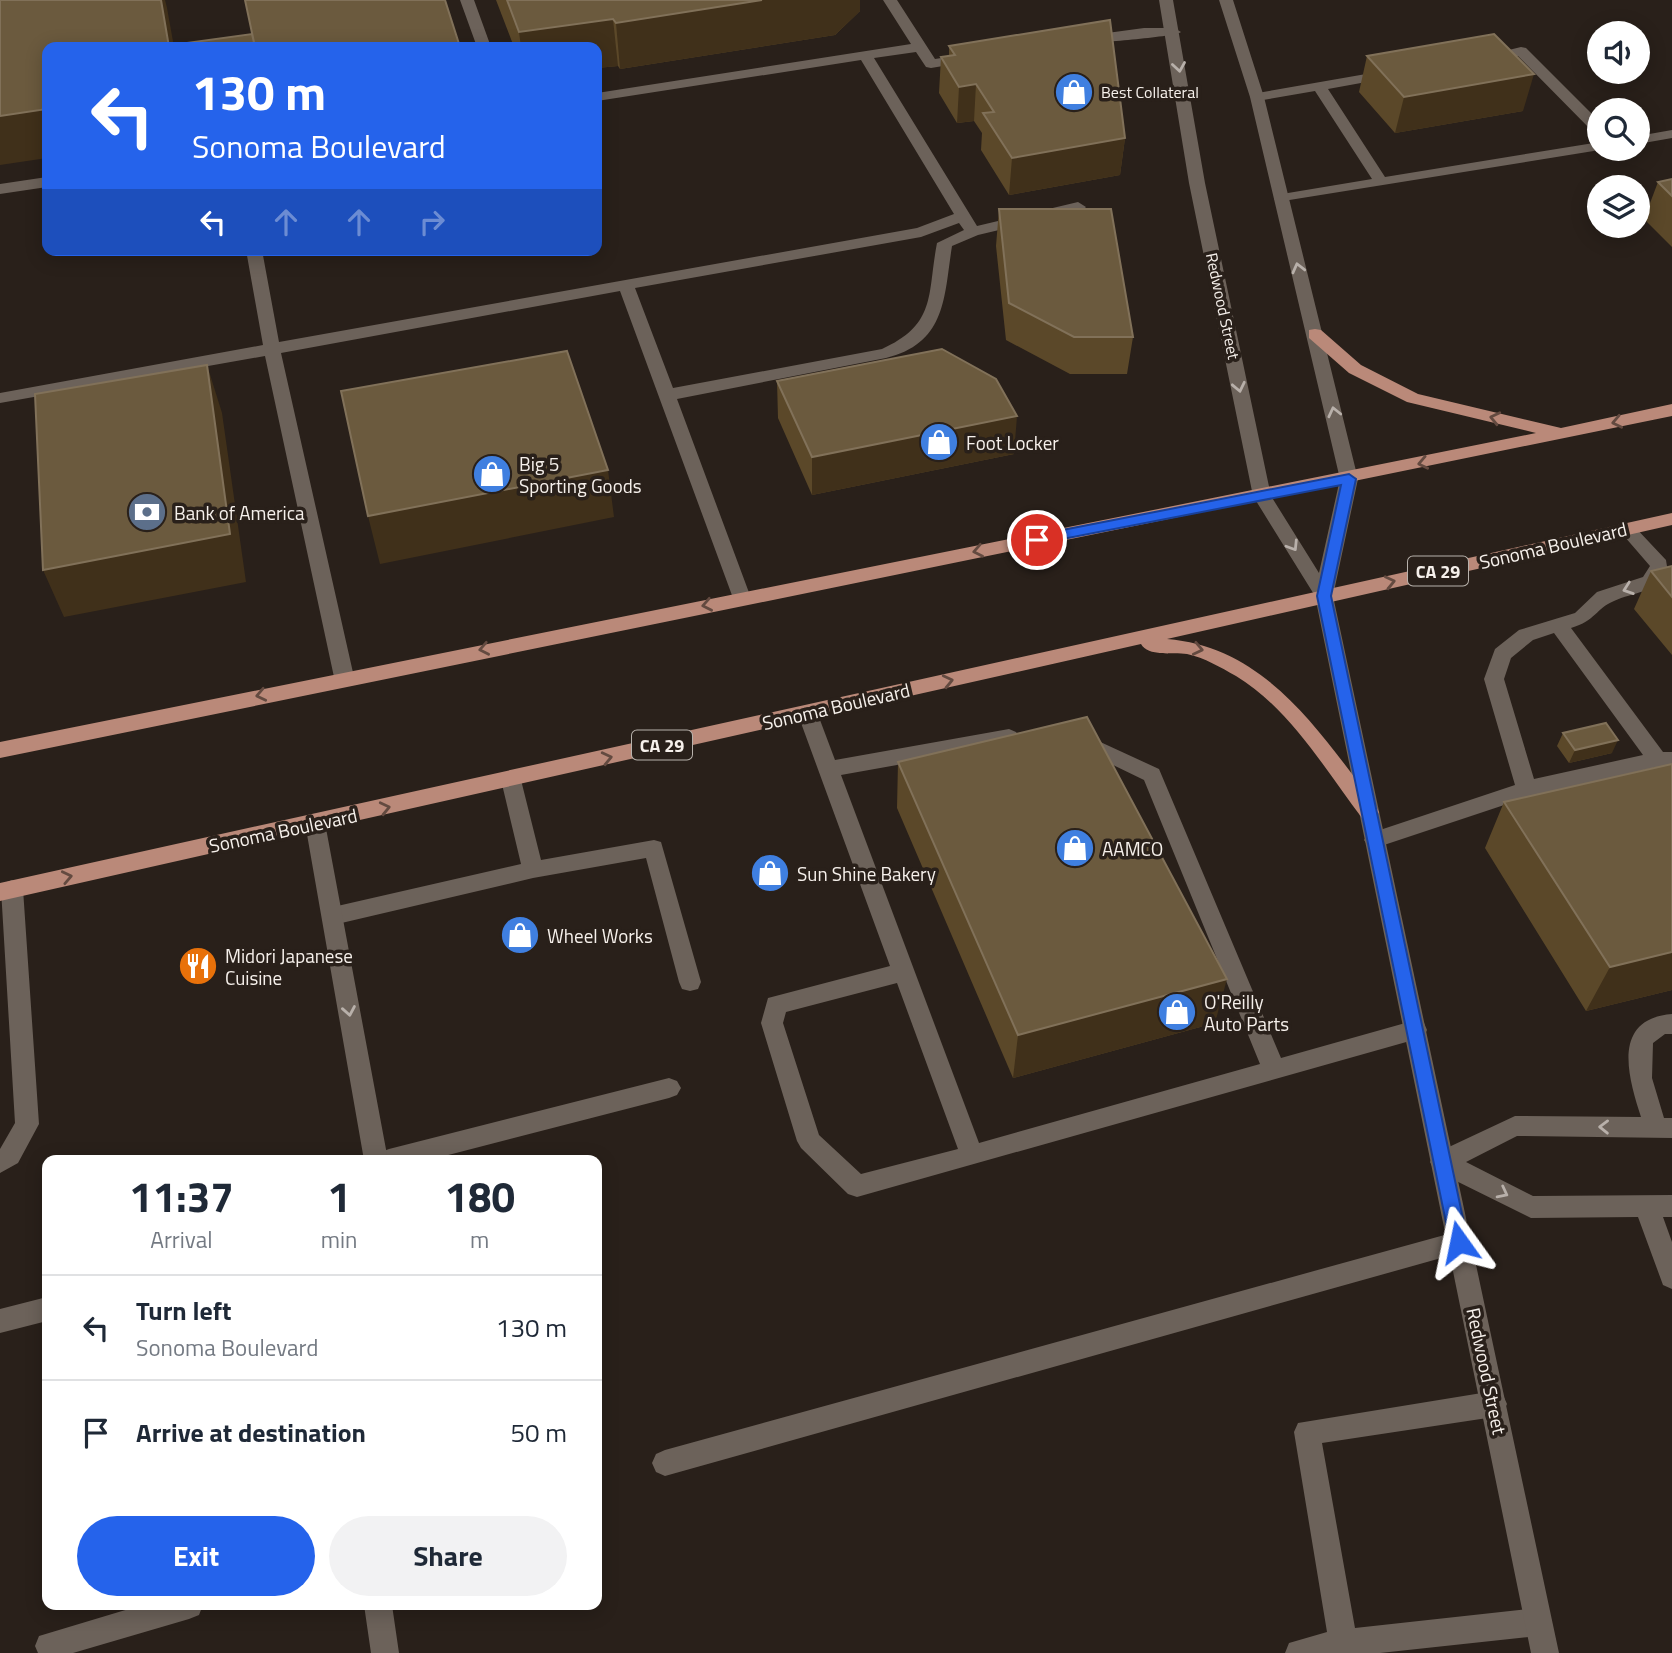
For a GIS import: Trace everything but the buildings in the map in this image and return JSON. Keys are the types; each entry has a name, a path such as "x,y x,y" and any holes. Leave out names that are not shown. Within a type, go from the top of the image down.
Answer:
{"main road":[{"path":"467,0 482,42"},
{"path":"890,0 931,64 984,56"},
{"name":"Redwood Street","path":"1166,0 1174,32 1197,183 1262,496 1324,596 1545,1653"},
{"name":"Redwood Street","path":"1226,0 1257,97 1349,479 1324,596"},
{"path":"1064,44 1144,32 1174,32"},
{"path":"602,96 920,47"},
{"path":"1467,60 1521,51 1587,118"},
{"path":"865,55 973,232"},
{"path":"1257,97 1399,72"},
{"path":"1318,87 1381,182"},
{"path":"1650,138 1672,134"},
{"path":"1282,199 1587,148"},
{"path":"0,189 42,183"},
{"path":"667,395 886,353 904,346 917,339 931,318 945,243 973,232 1077,207"},
{"path":"0,398 921,232 963,216"},
{"path":"255,256 272,350 344,677"},
{"path":"626,285 742,598"},
{"path":"1315,334 1355,369 1413,398 1561,433"},
{"path":"0,750 344,677 1349,479 1672,410"},
{"name":"Sonoma Boulevard","path":"6,891 1324,596 1627,529 1670,522"},
{"path":"1527,789 1494,679 1502,654 1526,635 1583,618 1604,597 1650,582 1660,573 1659,565 1627,529"},
{"path":"1375,840 1527,789 1664,759 1560,627"},
{"path":"1106,645 1174,643 1210,651 1250,673 1281,701 1369,812"},
{"path":"807,712 972,1156"},
{"path":"829,769 1028,734"},
{"path":"1067,735 1152,775 1275,1069"},
{"path":"511,779 533,870"},
{"path":"316,823 375,1155"},
{"path":"332,916 533,870 654,848 690,982"},
{"path":"0,1162 10,1156 27,1124 6,891"},
{"path":"904,972 776,1005 772,1023 809,1141 857,1186 1416,1030"},
{"path":"1442,1162 1515,1126 1664,1128 1640,1078 1642,1038 1660,1025 1672,1024"},
{"path":"408,1155 668,1088"},
{"path":"1442,1162 1531,1207 1660,1207 1672,1277"},
{"path":"665,1463 1459,1242"},
{"path":"0,1321 42,1310"},
{"path":"1343,1648 1307,1432 1494,1404"},
{"path":"49,1646 172,1610"},
{"path":"379,1610 385,1653"},
{"path":"1299,1653 1538,1622"}],"place":[{"name":"Best Collateral","path":"1074,92"},
{"name":"Foot Locker","path":"939,442"},
{"name":"Big 5 Sporting Goods","path":"492,474"},
{"name":"Bank of America","path":"147,512"},
{"name":"AAMCO","path":"1075,848"},
{"name":"Sun Shine Bakery","path":"770,873"},
{"name":"Wheel Works","path":"520,935"},
{"name":"Midori Japanese Cuisine","path":"198,966"},
{"name":"O'Reilly Auto Parts","path":"1177,1012"}],"route":[{"path":"1037,540 1349,479 1324,596 1459,1242"}]}
